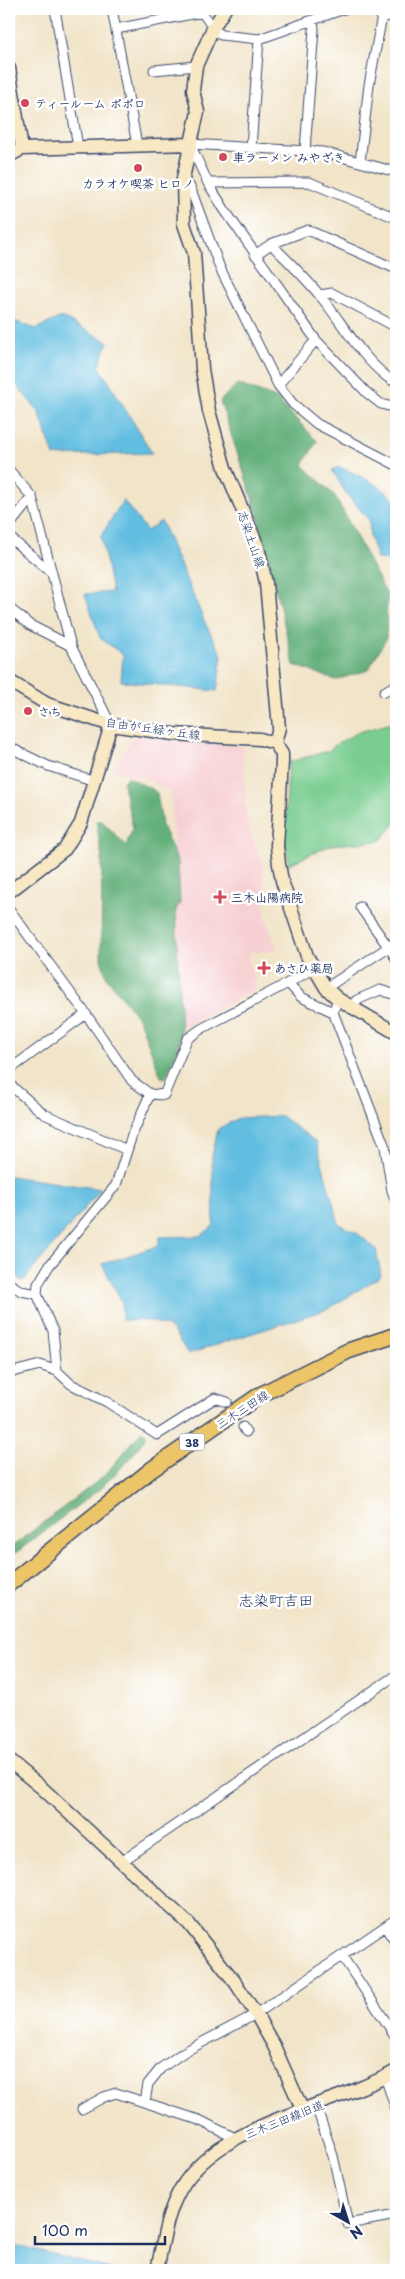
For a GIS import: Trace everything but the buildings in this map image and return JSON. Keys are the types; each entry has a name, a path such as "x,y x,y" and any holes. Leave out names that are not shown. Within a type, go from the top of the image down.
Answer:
{"main road":[{"name":"三木三田線","path":"9,1584 151,1470 260,1395 348,1351 396,1335"}],"street":[{"path":"55,9 78,147"},
{"path":"112,9 136,144"},
{"name":"志染土山線","path":"225,9 213,28 196,66 192,90 198,112 184,178 184,224 194,253 202,370 209,411 225,468 258,547 266,584 280,728 275,743 282,754 279,864 282,881 313,969 326,988 350,1008 396,1033"},
{"path":"116,29 201,10 213,28 221,35 259,39 344,9"},
{"path":"360,162 369,85 382,12 396,17"},
{"path":"306,151 313,20"},
{"path":"251,148 259,39"},
{"path":"154,70 196,66"},
{"path":"9,68 12,106 22,149"},
{"path":"9,156 22,149 136,144 190,144 323,152 396,172"},
{"path":"190,144 208,183 255,255 316,340 381,404 396,408"},
{"path":"184,178 190,187 220,268 278,385 293,404 317,424 396,465"},
{"path":"208,183 309,182 396,218"},
{"path":"255,255 271,244 308,230 396,269"},
{"path":"271,244 320,295 352,338 384,375 393,381"},
{"path":"320,295 332,293 396,327"},
{"path":"278,385 316,340"},
{"path":"9,470 32,497 71,646 112,725 81,823 65,849 9,892"},
{"path":"9,526 32,497"},
{"path":"9,536 51,572"},
{"path":"9,608 30,625 71,646"},
{"name":"自由が丘緑ヶ丘線","path":"9,681 47,704 112,725 173,734 260,739 275,743"},
{"path":"384,692 396,685"},
{"path":"9,747 48,766 95,782"},
{"path":"360,906 392,944 396,958"},
{"path":"9,909 86,1014 132,1081 150,1094 164,1095 187,1039 201,1029 313,969"},
{"path":"326,988 392,944"},
{"path":"288,983 301,997 333,1012"},
{"path":"350,1008 357,1000 380,990 396,995"},
{"path":"338,999 333,1012 385,1147 396,1201"},
{"path":"9,1070 86,1014"},
{"path":"9,1084 44,1114 127,1150"},
{"path":"57,1371 53,1331 37,1294 38,1284 49,1266 116,1185 127,1150 150,1094"},
{"path":"9,1284 21,1291 37,1294"},
{"path":"9,1372 40,1365 57,1371 71,1384 107,1402 157,1435 215,1398 227,1402"},
{"path":"121,1862 396,1675"},
{"path":"9,1761 42,1788 189,1924 235,1982 256,2014 310,2109 333,2156 348,2224 396,2214"},
{"path":"145,2102 148,2084 161,2068 184,2052 256,2014 396,1919"},
{"path":"385,1927 396,1943"},
{"path":"342,1956 396,2036"},
{"path":"391,2074 396,2109"},
{"name":"三木三田線旧道","path":"157,2270 167,2223 181,2188 206,2159 235,2138 310,2109 391,2074"},
{"path":"82,2109 104,2097 116,2094 199,2120 235,2138"}],"shaded area":[{"name":"三木山陽病院","path":"134,736 243,746 247,824 263,863 265,916 277,950 250,953 248,960 257,988 189,1025 181,1026 171,792 143,778 111,770"}],"green space":[{"path":"237,384 276,398 317,441 303,465 335,496 387,595 386,639 368,670 336,680 294,665 257,512 220,401"},
{"path":"396,722 396,823 380,841 331,845 289,864 284,835 289,762 328,751 338,743 359,732"},
{"path":"127,777 157,793 162,826 178,862 180,901 176,910 181,1035 175,1057 165,1078 161,1077 139,1019 107,978 101,959 102,857 96,821 102,821 126,845 133,828 123,782"},
{"path":"142,1431 147,1435 129,1460 102,1487 9,1558 9,1549 103,1477"}],"water":[{"path":"61,317 108,342 99,366 152,453 54,456 39,412 9,376 9,319 36,329"},
{"path":"339,467 380,487 393,499 396,505 397,516 396,560 377,559 370,537 369,520 347,495 332,470"},
{"path":"123,500 147,531 161,521 206,625 222,655 217,691 121,681 123,655 100,638 85,594 112,592 101,536"},
{"path":"281,1116 316,1142 339,1224 357,1233 376,1249 381,1276 328,1309 188,1354 172,1329 152,1321 122,1320 122,1302 102,1264 158,1246 160,1237 201,1236 214,1225 212,1156 218,1129 238,1118"},
{"path":"9,1176 101,1189 23,1281 9,1273"},
{"path":"9,2244 115,2270 9,2270"}],"tunnel":[{"path":"227,1402 243,1427"}],"place":[{"name":"ティールーム ポポロ","path":"25,103"},
{"name":"車ラーメン みやざき","path":"223,157"},
{"name":"カラオケ喫茶 ヒロノ","path":"138,168"},
{"name":"さち","path":"28,711"},
{"name":"三木山陽病院","path":"220,897"},
{"name":"あさひ薬局","path":"264,968"}],"district":[{"name":"志染町吉田","path":"276,1599"}]}
